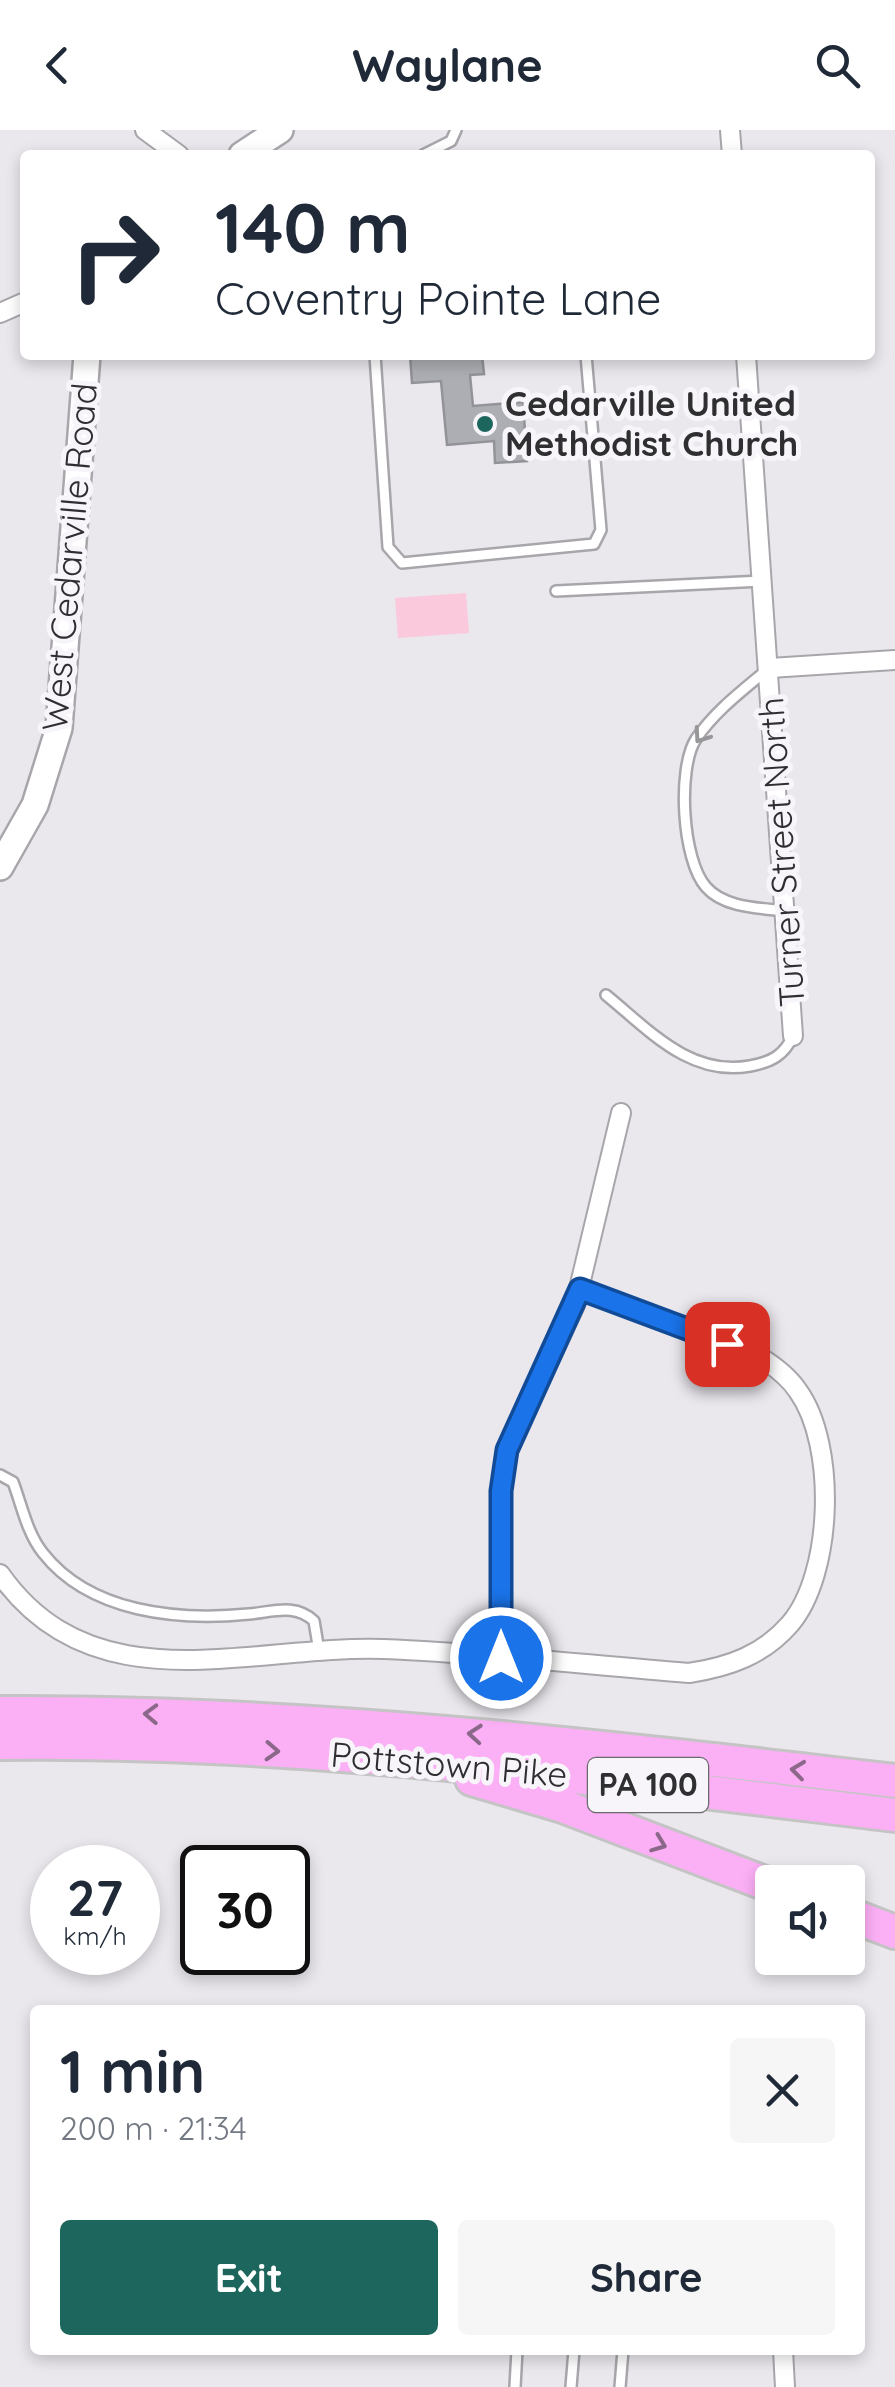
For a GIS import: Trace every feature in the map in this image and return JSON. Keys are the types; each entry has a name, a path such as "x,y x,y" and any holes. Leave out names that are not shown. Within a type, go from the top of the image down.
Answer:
{"highway":[{"name":"Pottstown Pike","path":"0,1712 368,1724 895,1781"},
{"name":"Pottstown Pike","path":"0,1744 75,1742 400,1758 895,1816"},
{"path":"400,1758 563,1806 755,1879"},
{"path":"865,1921 895,1932"}],"street":[{"path":"145,130 172,150"},
{"path":"250,150 280,130"},
{"name":"West Cedarville Road","path":"0,867 34,804 59,728 88,360"},
{"name":"Turner Street North","path":"746,360 793,1036"},
{"path":"770,668 895,660"},
{"path":"501,1658 500,1505 507,1450 580,1289 621,1113"},
{"path":"0,1574 26,1607 48,1624 84,1642 136,1656 217,1662 319,1651 383,1649 689,1673 739,1662 776,1639 793,1621 812,1588 825,1516 819,1450 803,1400 782,1374 758,1356 580,1289"},
{"path":"783,2355 785,2387"}],"lane":[{"path":"433,150 451,141 456,130"},
{"path":"375,360 388,547 402,564 594,544 601,530 586,360"},
{"path":"556,591 762,581"},
{"path":"770,668 724,706 694,742 683,773 691,856 706,888 736,905 787,911"},
{"path":"606,995 696,1063 731,1069 757,1065 787,1050 793,1036"},
{"path":"0,1475 13,1482 28,1529 42,1553 88,1592 171,1615 295,1610 314,1622 319,1651"},
{"path":"515,2386 517,2355"},
{"path":"571,2387 574,2355"},
{"path":"620,2387 623,2355"}],"shaded area":[{"path":"466,593 469,633 398,638 395,598"}],"building":[{"name":"Cedarville United Methodist Church","path":"410,360 483,360 484,374 470,375 473,406 523,402 527,461 495,463 494,441 447,445 441,381 412,383"}],"place":[{"name":"Cedarville United Methodist Church","path":"485,424"}],"route":[{"path":"501,1658 500,1518 507,1450 580,1289 727,1344"}]}
